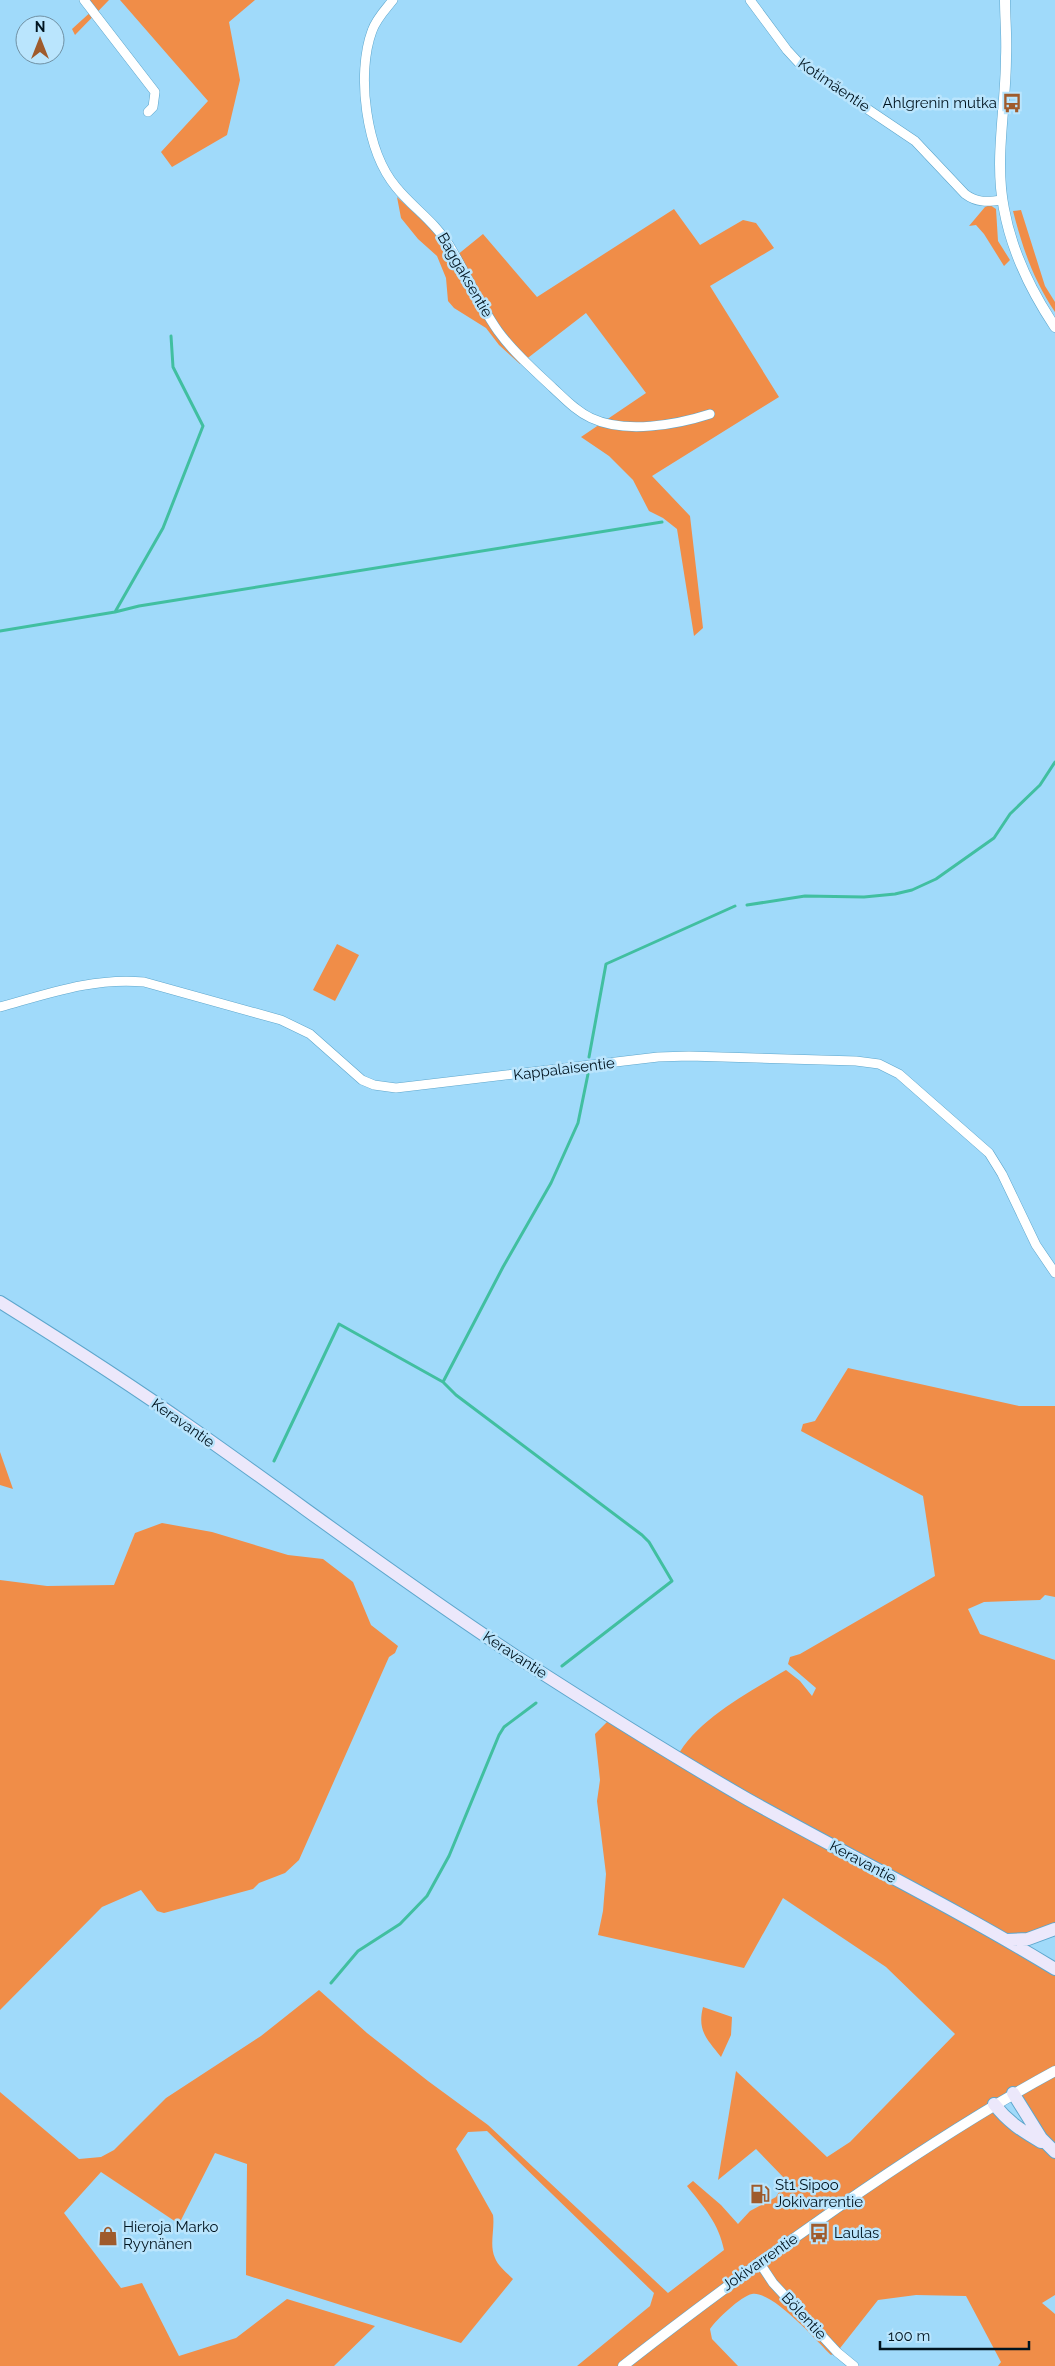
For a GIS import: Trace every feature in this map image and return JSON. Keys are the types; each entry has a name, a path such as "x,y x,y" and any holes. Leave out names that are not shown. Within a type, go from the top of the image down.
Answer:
{"main road":[{"name":"Keravantie","path":"0,1302 75,1348 189,1426 444,1608 572,1692 745,1797 1007,1940 1055,1969"},
{"path":"1007,1940 1028,1939 1055,1929"},
{"path":"1013,2094 1050,2148"},
{"path":"994,2104 1014,2126 1050,2148"}],"street":[{"path":"84,0 155,92 153,107 148,112"},
{"name":"Baggaksentie","path":"393,0 378,18 368,46 365,90 371,133 385,171 396,187 440,230 498,331 520,357 577,410 599,421 614,424 656,426 680,424 710,414"},
{"name":"Kotimäentie","path":"750,0 799,63 915,141 972,200 983,202 1002,200"},
{"path":"1005,0 1006,58 1000,152 1002,200 1017,255 1028,281 1055,328"},
{"name":"Kappalaisentie","path":"0,1007 83,984 124,980 144,982 281,1020 296,1026 310,1034 362,1080 374,1085 396,1088 622,1061 689,1056 856,1061 879,1064 898,1074 989,1153 1002,1174 1036,1245 1055,1273"},
{"name":"Jokivarrentie","path":"623,2366 704,2302 914,2154 994,2104 1055,2071"},
{"name":"Bölentie","path":"759,2262 773,2283 837,2352 854,2366"}],"shaded area":[{"path":"88,0 109,0 75,35 72,29 94,9"},
{"path":"120,0 255,0 229,22 240,80 227,135 172,167 161,152 208,101"},
{"path":"397,197 439,236 451,260 483,234 537,297 674,209 700,245 743,220 756,223 774,248 710,286 779,397 652,476 690,516 703,628 694,636 677,529 663,518 649,511 633,480 609,456 581,437 646,393 586,313 520,364 499,345 486,328 454,308 448,301 446,278 437,256 418,239 401,218"},
{"path":"990,205 996,209 998,241 1010,260 1004,266 984,234 976,225 969,226 985,207"},
{"path":"1021,210 1045,286 1055,302 1055,312 1035,276 1025,251 1013,211"},
{"path":"337,944 359,955 335,1001 313,990"},
{"path":"848,1368 1019,1406 1055,1406 1055,1597 1045,1595 1040,1600 984,1602 968,1609 980,1634 1055,1660 1055,1928 1009,1940 1055,1969 1055,2295 1042,2303 1055,2314 1055,2366 998,2366 1001,2362 966,2296 916,2295 878,2300 837,2352 831,2355 782,2308 761,2295 752,2294 723,2314 710,2329 712,2339 738,2366 577,2366 650,2306 654,2293 487,2131 468,2132 456,2149 493,2215 492,2248 496,2261 513,2279 461,2343 246,2275 247,2164 215,2153 179,2224 101,2172 64,2213 121,2288 142,2283 179,2356 236,2338 287,2299 375,2326 334,2366 0,2366 0,2092 79,2159 101,2157 114,2150 166,2098 261,2036 319,1990 367,2033 488,2125 668,2293 724,2250 715,2224 687,2186 693,2181 721,2205 738,2224 750,2211 776,2197 786,2180 756,2149 718,2180 736,2071 827,2157 850,2142 955,2034 886,1967 783,1898 744,1968 598,1935 603,1911 606,1874 597,1801 600,1780 595,1734 612,1717 677,1757 697,1731 711,1719 741,1697 786,1670 800,1681 812,1696 816,1688 788,1664 790,1657 800,1654 935,1576 923,1496 801,1431 803,1424 815,1421","holes":["1013,2094 1036,2139 995,2104"]},
{"path":"0,1452 13,1489 0,1485"},
{"path":"162,1523 212,1532 288,1555 323,1559 353,1582 371,1625 398,1646 395,1653 389,1657 299,1860 285,1873 259,1883 253,1889 164,1913 157,1911 141,1890 102,1907 0,2010 0,1580 47,1586 114,1585 135,1533"},
{"path":"703,2007 732,2017 731,2035 721,2057 702,2029 701,2015"}],"waterway":[{"path":"115,612 163,528 203,426 173,367 171,336"},
{"path":"0,631 115,612 139,606 662,522"},
{"path":"747,905 805,896 864,897 895,894 912,890 936,879 994,838 1010,814 1040,785 1055,762"},
{"path":"589,1057 606,964 735,906"},
{"path":"443,1382 503,1267 551,1183 578,1123 588,1074"},
{"path":"274,1461 339,1324 443,1382 456,1395 642,1535 649,1542 672,1581 562,1666"},
{"path":"331,1983 358,1951 400,1924 427,1896 449,1856 499,1735 504,1727 536,1703"}],"place":[{"name":"Ahlgrenin mutka","path":"1012,103"},
{"name":"St1 Sipoo Jokivarrentie","path":"760,2194"},
{"name":"Laulas","path":"819,2233"},
{"name":"Hieroja Marko Ryynänen","path":"108,2236"}]}
